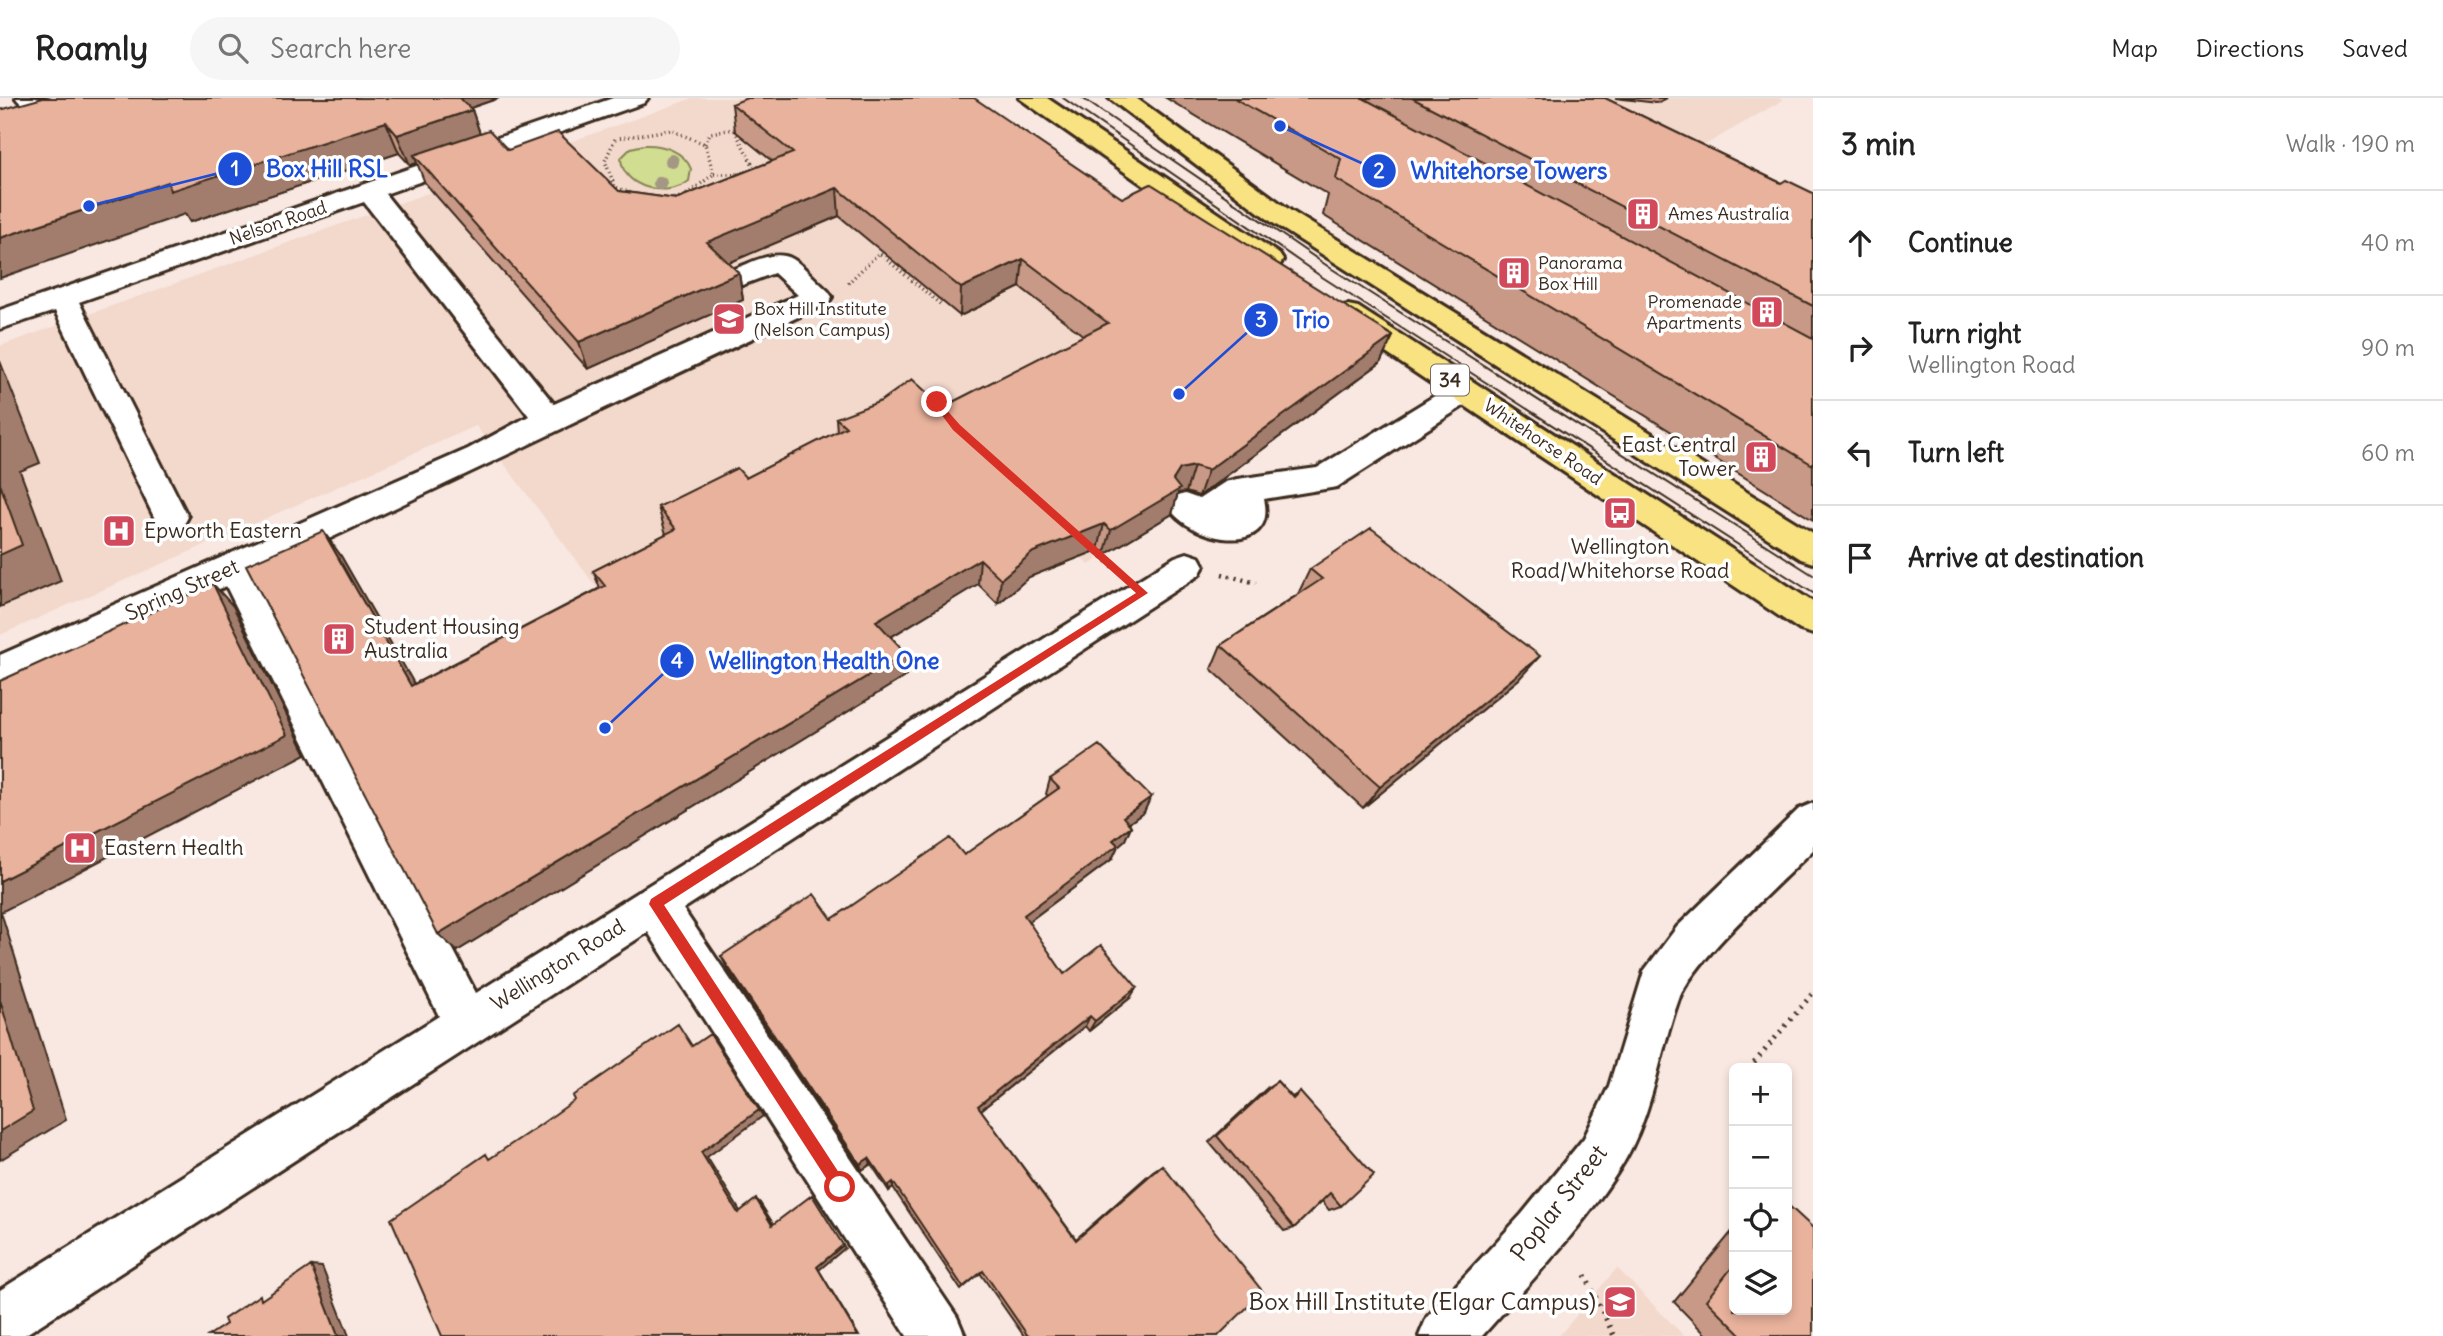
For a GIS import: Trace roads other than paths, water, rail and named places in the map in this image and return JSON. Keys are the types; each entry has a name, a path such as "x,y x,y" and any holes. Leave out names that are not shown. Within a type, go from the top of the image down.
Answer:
{"main road":[{"path":"1031,98 1292,276"},
{"name":"34","path":"1121,98 1282,217 1813,550"},
{"name":"Whitehorse Road","path":"1326,299 1813,620"}],"street":[{"path":"27,98 50,109 80,107 113,98"},
{"name":"Nelson Road","path":"0,320 636,98"},
{"path":"369,191 550,419"},
{"name":"Spring Street","path":"0,672 479,457 550,419 818,296 777,261 737,278"},
{"path":"62,298 171,517"},
{"path":"1192,512 1217,527 1236,526 1243,522 1249,508 1245,489 1325,479 1465,390"},
{"name":"Wellington Road","path":"0,1320 1187,566"},
{"path":"233,567 467,1023"},
{"name":"Poplar Street","path":"1446,1336 1540,1232 1601,1155 1631,1093 1660,987 1693,942 1813,822"},
{"path":"655,904 938,1336"}],"tram line":[{"path":"1063,98 1319,275 1813,593"},
{"path":"1082,98 1329,267 1813,575"}],"place":[{"name":"Whitehorse Towers","path":"1280,126"},
{"name":"Box Hill RSL","path":"89,206"},
{"name":"Ames Australia","path":"1643,214"},
{"name":"Panorama Box Hill","path":"1514,273"},
{"name":"Promenade Apartments","path":"1767,312"},
{"name":"Box Hill Institute (Nelson Campus)","path":"729,319"},
{"name":"Trio","path":"1179,394"},
{"name":"East Central Tower","path":"1761,457"},
{"name":"Wellington Road/Whitehorse Road","path":"1620,513"},
{"name":"Epworth Eastern","path":"119,531"},
{"name":"Student Housing Australia","path":"339,639"},
{"name":"Wellington Health One","path":"605,728"},
{"name":"Eastern Health","path":"80,848"},
{"name":"Box Hill Institute (Elgar Campus)","path":"1620,1302"}]}
